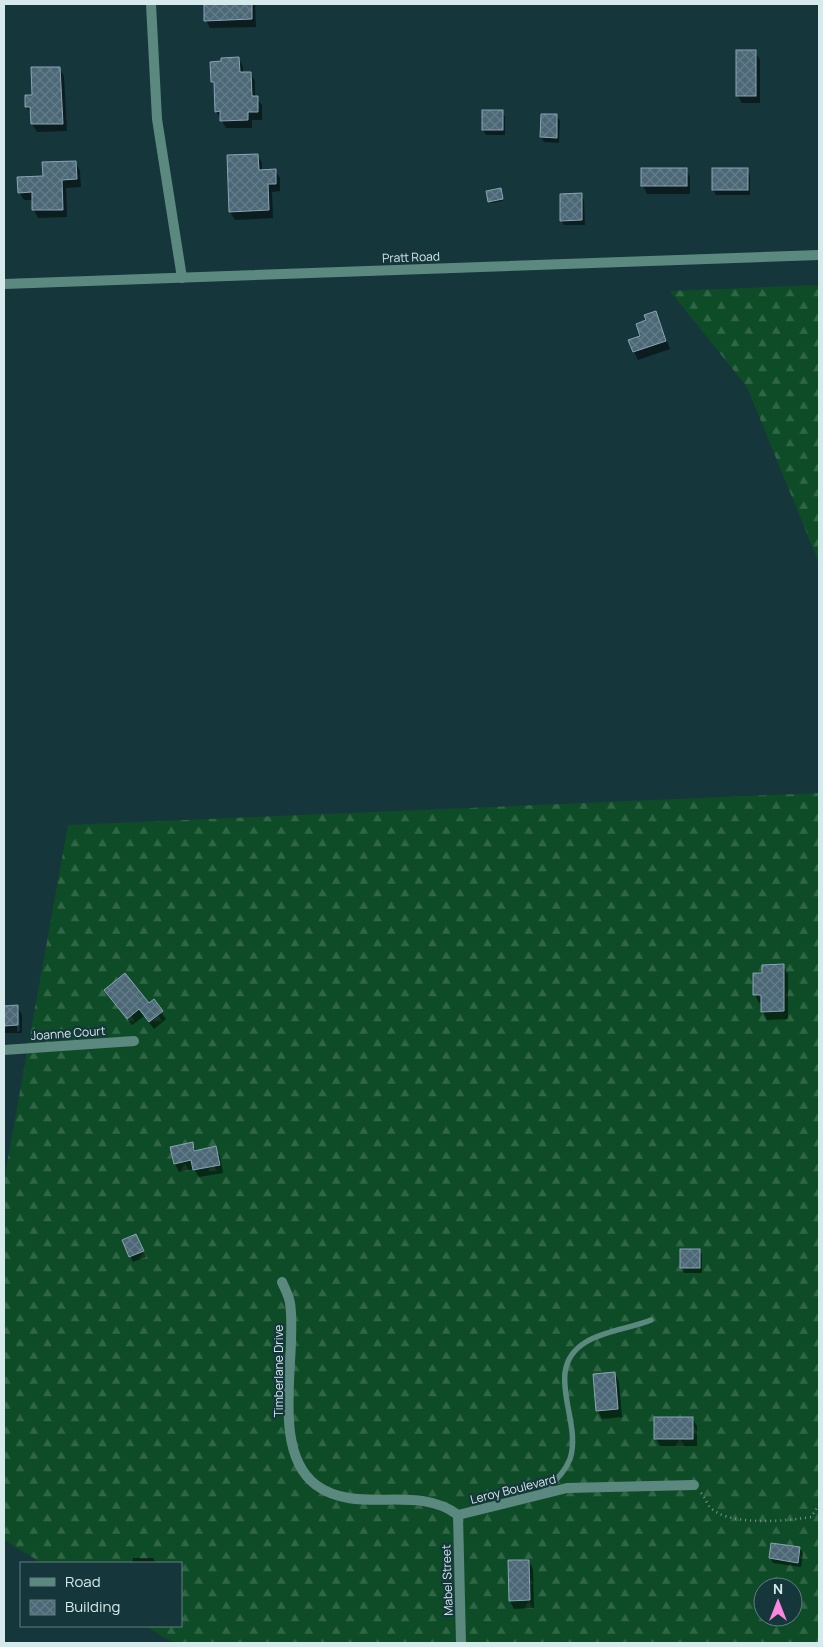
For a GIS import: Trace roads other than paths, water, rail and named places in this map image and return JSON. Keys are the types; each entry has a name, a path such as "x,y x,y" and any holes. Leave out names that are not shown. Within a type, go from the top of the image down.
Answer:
{"street":[{"path":"151,4 157,119 182,278"},
{"name":"Pratt Road","path":"4,284 819,255"},
{"name":"Joanne Court","path":"4,1050 134,1041"},
{"name":"Timberlane Drive","path":"282,1282 290,1302 288,1408 292,1440 298,1461"},
{"name":"Leroy Boulevard","path":"298,1461 306,1478 324,1491 345,1499 408,1498 450,1509 458,1515 583,1486 694,1485"},
{"name":"Mabel Street","path":"458,1515 461,1643"}],"lane":[{"path":"539,1495 562,1474 570,1460 573,1438 564,1384 564,1368 572,1354 586,1341 651,1320"}]}
